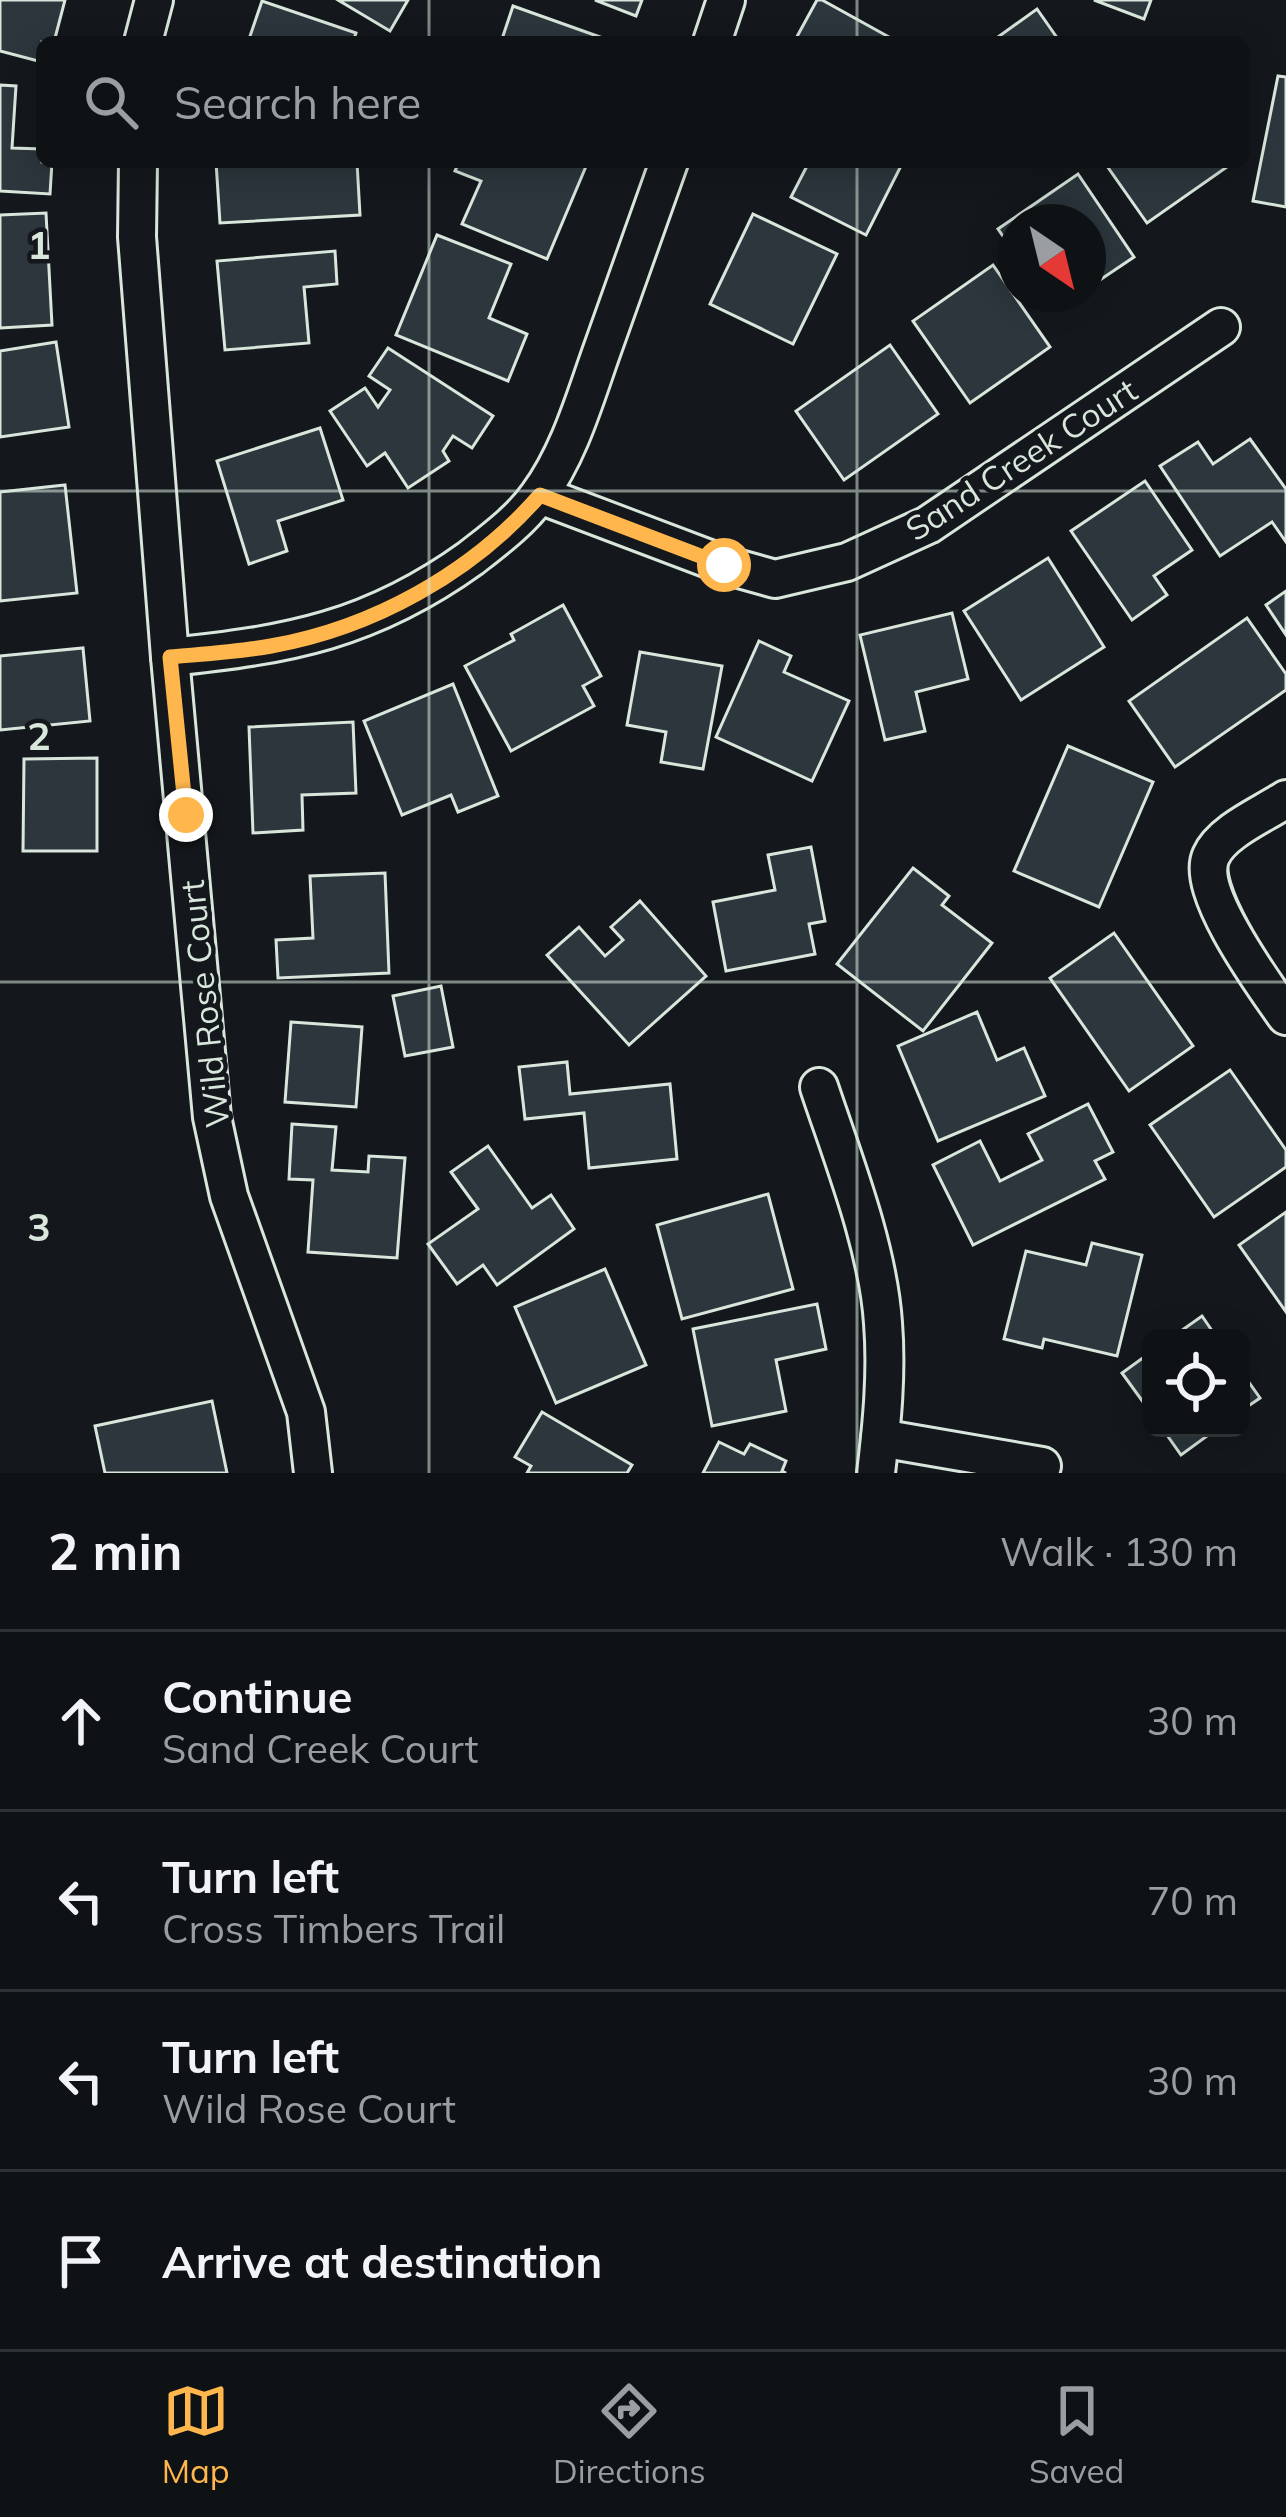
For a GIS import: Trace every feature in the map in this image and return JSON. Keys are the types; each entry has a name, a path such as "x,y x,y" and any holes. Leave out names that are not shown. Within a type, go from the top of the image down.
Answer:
{"street":[{"path":"145,36 154,0"},
{"path":"714,36 727,0"},
{"name":"Wild Rose Court","path":"138,168 137,237 212,1117 229,1196 306,1412 313,1473"},
{"path":"170,657 269,647 306,638 424,592 482,549 540,495 573,431 667,168"},
{"name":"Sand Creek Court","path":"540,495 724,565 775,579 847,562 928,525 1221,327"},
{"path":"1286,799 1230,836 1211,855 1208,875 1247,960 1286,1016"},
{"path":"819,1087 861,1215 883,1318 884,1405 878,1455 1042,1466"}],"building":[{"path":"0,0 65,0 56,36 36,36 36,60 0,51"},
{"path":"338,0 408,0 390,31"},
{"path":"595,0 642,0 636,16"},
{"path":"817,0 822,0 887,36 797,36"},
{"path":"1094,0 1151,0 1144,19"},
{"path":"262,1 356,33 355,36 250,36"},
{"path":"513,6 597,36 503,36"},
{"path":"1037,9 1056,36 999,36"},
{"path":"1278,76 1286,77 1286,207 1253,201"},
{"path":"0,85 16,86 12,148 36,149 36,168 52,168 50,194 0,191"},
{"path":"216,168 357,168 360,215 220,223"},
{"path":"585,168 547,259 462,224 481,181 455,171"},
{"path":"806,168 900,168 866,235 791,197"},
{"path":"1108,168 1225,168 1147,223"},
{"path":"1078,174 1098,204 1034,204"},
{"path":"46,213 52,325 0,328 0,215"},
{"path":"753,214 837,254 793,344 710,304"},
{"path":"1106,216 1134,257 1106,276"},
{"path":"437,235 511,264 489,318 527,334 508,381 396,335"},
{"path":"335,251 337,284 304,287 309,343 225,350 217,261"},
{"path":"993,265 998,272 998,312 1026,312 1050,347 970,403 913,321"},
{"path":"56,342 69,427 0,437 0,351"},
{"path":"890,345 938,414 844,480 796,411"},
{"path":"388,348 493,416 472,448 453,436 443,451 449,461 408,488 385,453 367,466 330,411 365,388 378,407 390,390 369,376"},
{"path":"320,428 343,500 278,521 287,551 249,564 217,461"},
{"path":"1250,439 1286,489 1286,542 1272,522 1220,556 1160,466 1198,442 1213,464"},
{"path":"1145,481 1192,550 1154,576 1167,595 1132,620 1071,531"},
{"path":"65,485 77,593 0,601 0,492"},
{"path":"1048,558 1104,647 1021,700 964,611"},
{"path":"1286,591 1286,635 1266,605"},
{"path":"563,605 601,676 583,686 594,706 511,751 465,666 514,640 511,634"},
{"path":"952,613 968,679 916,692 925,731 885,740 860,635"},
{"path":"1247,618 1286,674 1286,690 1175,767 1129,701"},
{"path":"759,641 791,656 784,672 849,701 812,781 716,737"},
{"path":"83,648 90,721 0,730 0,656"},
{"path":"640,652 722,666 703,769 661,762 666,732 627,725"},
{"path":"453,684 498,796 458,812 451,795 402,815 364,721"},
{"path":"353,722 356,793 302,795 303,830 253,833 249,727"},
{"path":"1068,746 1153,782 1099,907 1014,871"},
{"path":"97,758 97,851 23,851 24,759"},
{"path":"811,847 825,921 809,924 815,954 726,971 713,902 775,890 768,855"},
{"path":"913,868 949,896 942,905 992,943 923,1031 837,964"},
{"path":"385,873 389,973 278,978 276,940 313,938 310,876"},
{"path":"640,901 706,976 629,1045 547,955 579,927 605,956 623,940 611,927"},
{"path":"1114,933 1193,1046 1129,1091 1050,978"},
{"path":"441,986 453,1047 405,1056 393,996"},
{"path":"977,1012 997,1060 1024,1048 1045,1096 938,1141 898,1046"},
{"path":"291,1022 362,1027 356,1107 285,1102"},
{"path":"567,1062 570,1094 670,1084 677,1159 589,1168 584,1113 525,1119 519,1067"},
{"path":"1230,1070 1286,1150 1286,1167 1214,1217 1150,1125"},
{"path":"1088,1104 1113,1152 1095,1161 1105,1179 973,1245 933,1165 980,1141 1000,1181 1042,1160 1028,1134"},
{"path":"292,1124 336,1127 332,1170 368,1172 369,1156 405,1158 397,1258 308,1252 313,1180 289,1179"},
{"path":"488,1146 532,1208 551,1195 574,1229 497,1285 483,1265 457,1284 428,1244 478,1209 451,1172"},
{"path":"768,1194 793,1289 682,1319 657,1225"},
{"path":"1286,1212 1286,1312 1239,1245"},
{"path":"1092,1243 1142,1255 1117,1356 1044,1339 1042,1348 1004,1339 1026,1251 1086,1265"},
{"path":"605,1269 646,1365 556,1403 515,1307"},
{"path":"817,1304 826,1349 776,1360 786,1411 712,1426 693,1329"},
{"path":"1202,1316 1211,1329 1184,1329"},
{"path":"1142,1359 1142,1401 1122,1373"},
{"path":"1250,1384 1260,1398 1250,1405"},
{"path":"212,1401 227,1473 105,1473 95,1426"},
{"path":"542,1412 632,1465 627,1473 527,1473 531,1466 515,1457"},
{"path":"1168,1437 1206,1437 1181,1455"},
{"path":"719,1442 744,1454 750,1444 786,1461 782,1471 786,1473 703,1473"}],"route":[{"path":"186,815 170,657 269,647 306,638 424,592 482,549 540,495 724,565"}]}
